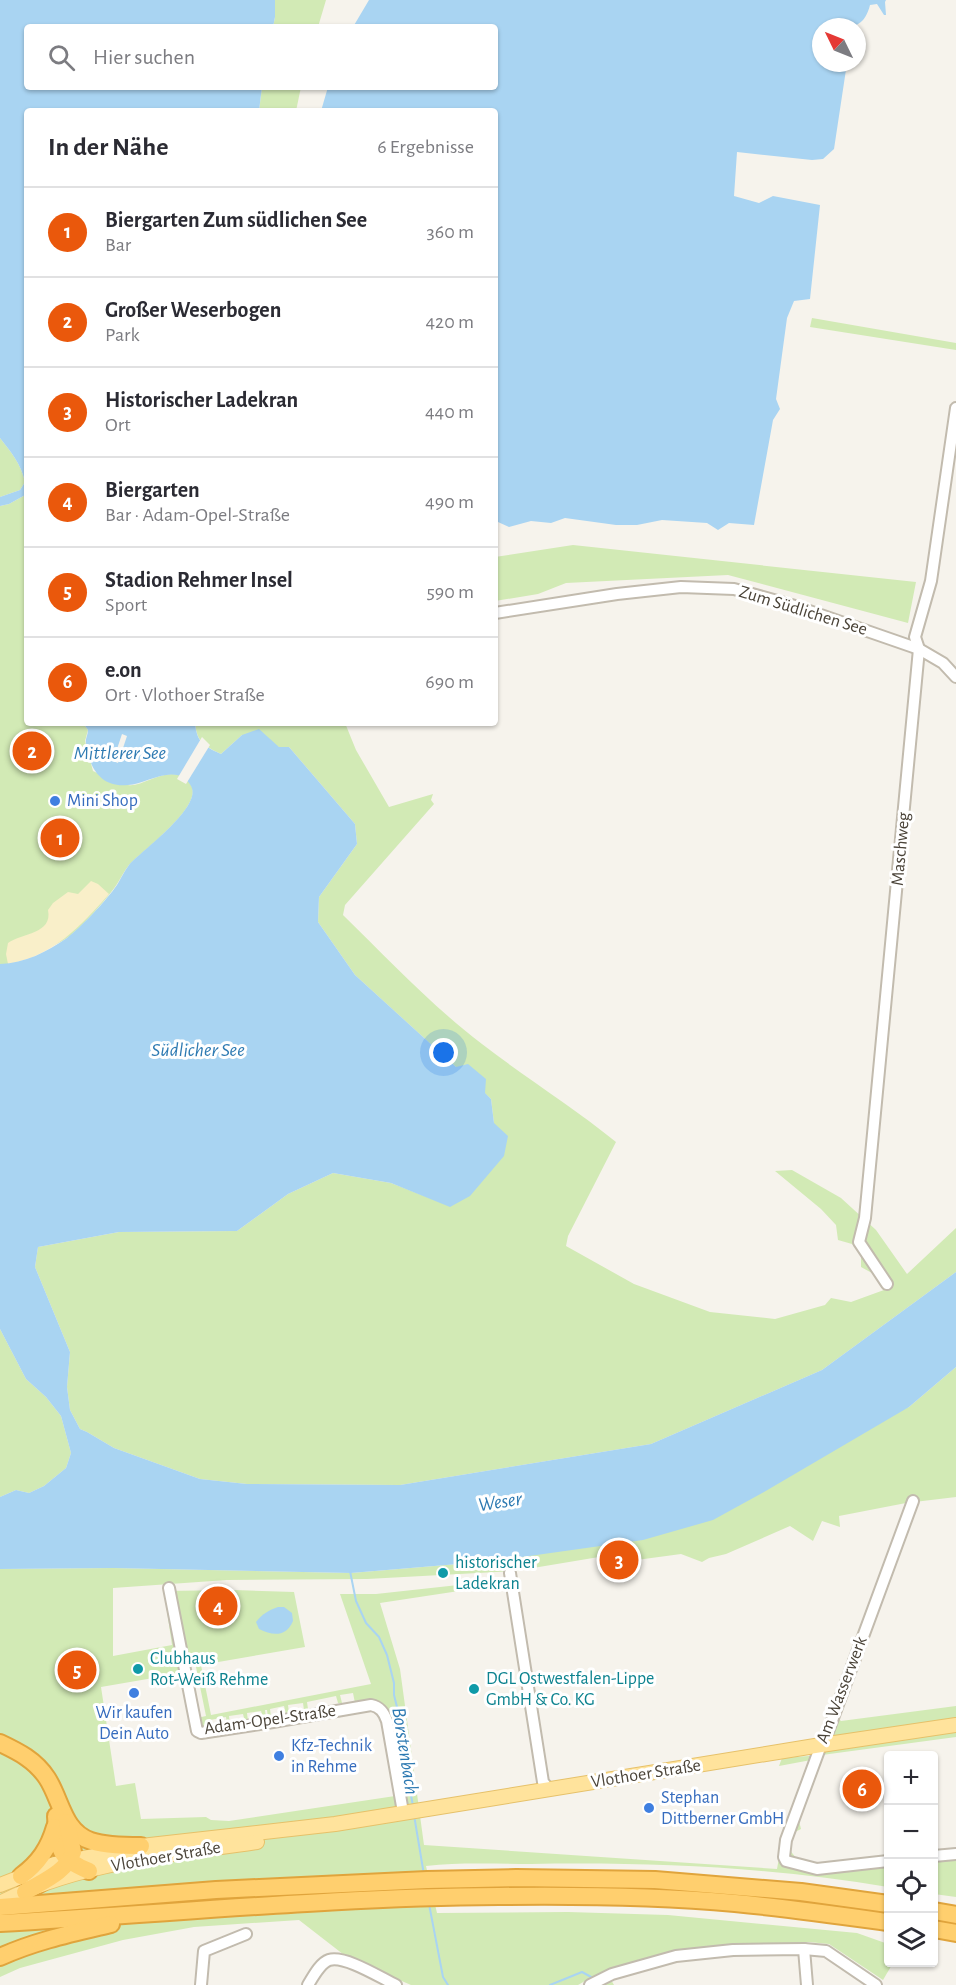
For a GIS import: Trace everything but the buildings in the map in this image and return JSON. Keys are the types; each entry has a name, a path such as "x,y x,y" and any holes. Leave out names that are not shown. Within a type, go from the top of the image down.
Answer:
{"highway":[{"path":"0,1743 23,1754 37,1765 48,1780 73,1852 69,1861 56,1873 23,1884"},
{"path":"62,1822 90,1841 141,1846"},
{"path":"23,1884 33,1866 44,1854 62,1822"},
{"path":"69,1861 89,1871"},
{"path":"0,1910 216,1890 516,1878 655,1880 801,1892 884,1903"},
{"path":"0,1910 212,1909 427,1897 573,1896 732,1903 798,1909 884,1921"},
{"path":"0,1957 67,1934 111,1924 179,1918 212,1909"},
{"path":"938,1912 956,1915"},
{"path":"938,1930 956,1933"}],"main road":[{"name":"Vlothoer Straße","path":"69,1861 141,1846 335,1824 956,1725"},
{"name":"Vlothoer Straße","path":"0,1885 59,1879 89,1871 295,1835 335,1824"},
{"name":"Vlothoer Straße","path":"0,1910 23,1884"}],"street":[{"name":"Maschweg","path":"887,1284 859,1242 865,1218 919,649 915,637 931,580 956,408"},
{"name":"Zum Südlichen See","path":"498,613 660,589 681,587 734,589 806,610 919,649 943,663 956,677"},
{"name":"Am Wasserwerk","path":"884,1861 817,1869 786,1861 784,1857 786,1840 913,1502"},
{"path":"510,1573 543,1782 549,1789"},
{"name":"Adam-Opel-Straße","path":"169,1588 197,1731 273,1722 371,1705 377,1707 387,1721 403,1812"},
{"path":"938,1856 956,1854"},
{"path":"201,1985 204,1951 246,1935"},
{"path":"804,1948 807,1985"},
{"path":"590,1985 612,1974 676,1956 733,1950 804,1948 825,1951 876,1985"},
{"path":"308,1985 324,1963 341,1959 396,1985"}],"green space":[{"path":"275,0 326,0 319,24 274,24"},
{"path":"262,90 300,90 297,108 259,108"},
{"path":"812,318 956,343 956,350 810,327"},
{"path":"0,438 18,464 24,484 20,490 0,497"},
{"path":"24,496 24,726 85,726 88,730 85,741 93,771 128,785 176,774 191,785 193,794 181,816 129,865 107,897 73,933 46,949 8,964 0,964 0,506"},
{"path":"573,545 916,582 908,623 728,575 566,583 538,594 498,601 498,557"},
{"path":"196,726 346,726 356,750 389,807 433,794 431,800 434,804 345,905 343,915 411,982 464,1029 616,1142 568,1236 566,1246 634,1284 710,1312 775,1319 825,1305 831,1298 851,1302 884,1290 881,1278 861,1267 861,1254 852,1244 838,1240 836,1225 821,1209 775,1171 792,1170 841,1198 876,1230 907,1274 956,1228 956,1272 822,1370 651,1444 400,1485 247,1484 200,1479 114,1448 80,1429 70,1410 67,1387 70,1352 35,1267 38,1247 119,1232 237,1231 288,1194 333,1173 391,1183 450,1206 494,1123 491,1099 355,975 318,922 319,897 357,844 355,824 289,747 279,747 242,735 221,754 210,749 198,735"},
{"path":"0,1329 26,1379 46,1397 61,1416 71,1453 66,1468 44,1486 29,1493 16,1490 0,1497"},
{"path":"956,1367 956,1497 906,1503 839,1516 840,1527 822,1521 813,1541 790,1526 702,1562 681,1554 607,1564 605,1556 515,1571 367,1579 227,1580 113,1588 113,1656 172,1645 164,1591 294,1592 305,1647 201,1665 211,1715 371,1684 340,1594 376,1594 504,1580 505,1584 380,1603 400,1669 424,1845 777,1869 783,1835 811,1760 779,1766 782,1758 822,1755 798,1817 801,1829 791,1834 789,1849 796,1858 817,1867 884,1859 884,1886 800,1875 710,1867 621,1864 426,1866 437,1913 568,1912 668,1915 857,1933 884,1943 884,1967 891,1967 883,1980 829,1944 809,1942 706,1950 656,1958 606,1971 614,1985 590,1985 585,1981 578,1985 411,1985 348,1958 299,1920 194,1927 123,1940 20,1968 0,1977 0,1569 113,1568 351,1573 494,1561 909,1407","holes":["195,1662 206,1716 197,1718 201,1728 211,1730 210,1720 226,1717 227,1725 230,1725 229,1716 243,1714 245,1722 248,1721 247,1713 261,1711 263,1718 266,1718 265,1710 267,1710 268,1717 271,1717 270,1709 284,1706 286,1714 289,1713 288,1705 303,1703 304,1710 308,1709 307,1702 336,1696 338,1703 342,1703 340,1695 353,1693 355,1703 390,1718 395,1796 229,1821 211,1820 206,1817 141,1819 135,1783 116,1786 101,1687 188,1672 186,1664"]},
{"path":"956,1706 956,1737 822,1755 837,1717 841,1721"},
{"path":"956,1851 956,1897 938,1895 938,1853"}],"sand":[{"path":"91,881 109,894 76,929 39,954 8,964 6,954 8,943 41,928 46,924 48,910 53,903 68,892 78,894"}],"water":[{"path":"0,0 275,0 274,24 24,24 24,90 262,90 259,108 24,108 24,479 12,453 0,438"},
{"path":"369,0 886,0 886,15 877,4 870,5 864,18 812,18 812,72 846,72 834,149 823,159 812,160 737,152 734,196 759,203 773,196 820,205 810,299 794,301 787,318 776,399 780,409 773,420 754,525 729,523 718,530 707,523 662,520 637,525 616,525 565,518 551,523 531,521 509,527 498,522 498,108 322,108 327,90 498,90 498,24 355,24"},
{"path":"24,484 24,496 0,506 0,497 20,490"},
{"name":"Südlicher See","path":"85,726 196,726 202,743 221,754 242,735 259,729 279,747 289,747 355,824 357,844 319,897 318,922 355,975 456,1067 468,1064 486,1079 485,1093 491,1099 494,1123 508,1136 504,1156 470,1196 450,1207 391,1183 333,1173 288,1194 237,1231 119,1232 38,1247 35,1267 70,1352 67,1387 70,1410 80,1429 114,1448 200,1479 247,1484 400,1485 651,1444 822,1370 956,1272 956,1367 909,1407 764,1492 713,1520 643,1540 494,1561 351,1573 113,1568 0,1569 0,1497 16,1490 29,1493 44,1486 66,1468 71,1453 61,1416 46,1397 26,1379 0,1329 0,964 35,956 73,933 107,898 129,865 180,817 192,795 191,786 178,775 170,774 128,785 118,785 103,779 93,768 90,760 86,741 88,730"},
{"path":"278,1607 284,1607 292,1613 293,1621 287,1630 274,1634 259,1629 256,1622 258,1619"}],"pier":[{"path":"122,734 127,736 118,763 113,761 115,755 91,747 92,744 116,752"},
{"path":"202,737 210,745 186,784 177,779"}],"waterway":[{"name":"Borstenbach","path":"350,1571 356,1601 366,1623 379,1637 387,1655 394,1683 394,1695 400,1719 399,1731 413,1806"},
{"name":"Borstenbach","path":"414,1815 424,1875"},
{"name":"Borstenbach","path":"429,1904 443,1977 448,1985"},
{"name":"Borstenbach","path":"550,1985 582,1972 593,1978"}],"place":[{"name":"Großer Weserbogen","path":"32,751"},
{"name":"Mini Shop","path":"55,801"},
{"name":"Biergarten Zum südlichen See","path":"60,838"},
{"name":"Historischer Ladekran","path":"619,1560"},
{"name":"historischer Ladekran","path":"443,1573"},
{"name":"Biergarten","path":"218,1606"},
{"name":"Clubhaus Rot-Weiß Rehme","path":"138,1669"},
{"name":"Stadion Rehmer Insel","path":"77,1670"},
{"name":"DGL Ostwestfalen-Lippe GmbH & Co. KG","path":"474,1689"},
{"name":"Wir kaufen Dein Auto","path":"134,1693"},
{"name":"Kfz-Technik in Rehme","path":"279,1756"},
{"name":"e.on","path":"862,1789"},
{"name":"Stephan Dittberner GmbH","path":"649,1808"}],"water label":[{"name":"Mittlerer See","path":"120,753"},
{"name":"Weser","path":"500,1502"}]}
